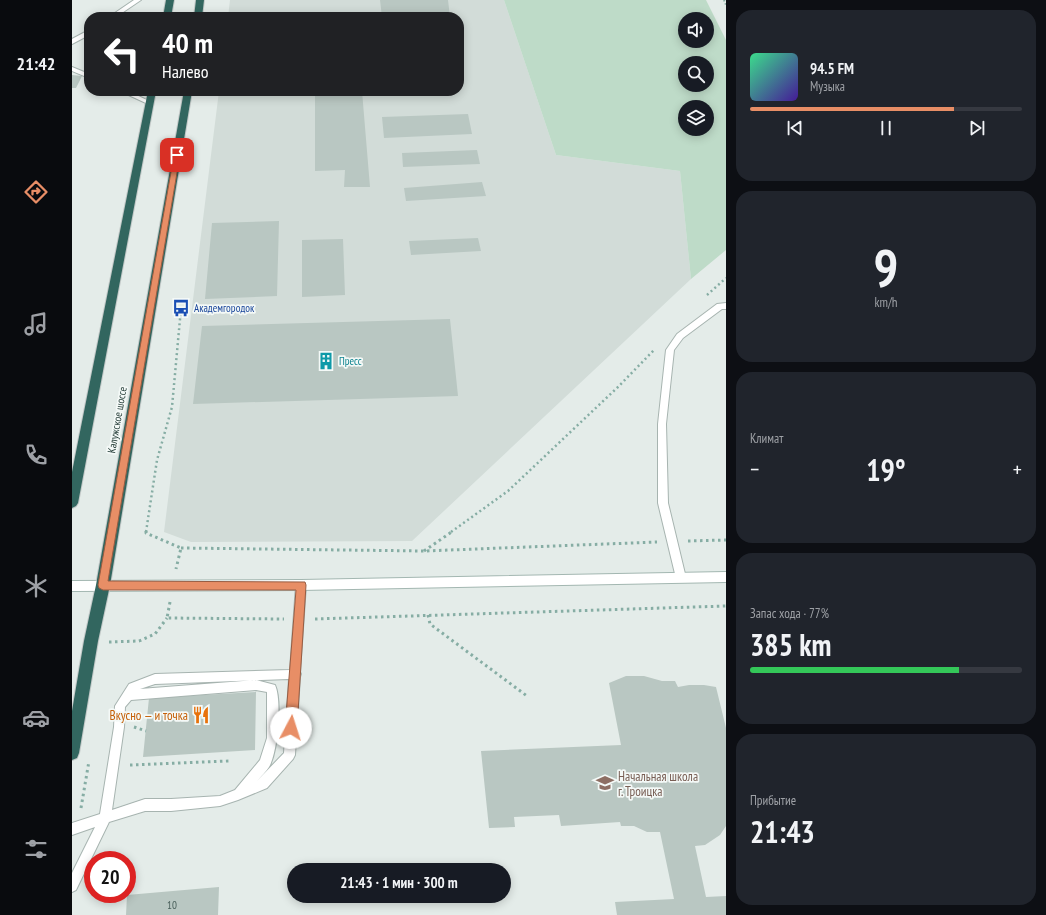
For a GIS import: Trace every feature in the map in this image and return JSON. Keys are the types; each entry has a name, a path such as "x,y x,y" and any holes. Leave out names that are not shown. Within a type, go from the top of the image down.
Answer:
{"highway":[{"path":"168,12 170,0"},
{"path":"199,12 200,0"},
{"path":"72,502 151,96"},
{"name":"Калужское шоссе","path":"72,753 91,641 103,585 187,96"}],"main road":[{"path":"72,586 301,585 726,577"}],"lane":[{"path":"120,12 138,0"},
{"path":"72,42 84,35"},
{"path":"72,69 84,74"},
{"path":"135,96 150,103"},
{"path":"681,578 663,503 662,424 670,350 680,336 720,306 726,306"},
{"path":"72,829 145,805 220,802 263,784 289,755 296,674 301,585"},
{"path":"72,886 105,818 118,733 120,706 133,687 156,679 296,674"},
{"path":"128,695 256,685 271,688 272,738 265,763 238,795"}],"path":[{"path":"724,0 726,5"},
{"path":"703,299 726,278"},
{"path":"181,308 172,407 157,460 146,533 181,548 424,551 726,540"},
{"path":"424,551 508,491 618,388 660,343"},
{"path":"108,642 139,642 155,634 167,618 172,585 181,548"},
{"path":"167,618 299,619 726,606"},
{"path":"428,615 430,624 527,696"},
{"path":"132,726 132,734"},
{"path":"130,757 130,765 229,760"}],"shaded area":[{"path":"230,0 504,0 556,155 680,171 691,279 412,541 191,542 164,532 218,96 464,96 464,12 229,12"}],"green space":[{"path":"504,0 706,0 712,12 678,12 678,48 714,48 714,16 726,40 726,250 691,279 680,171 556,155"}],"building":[{"path":"380,0 448,0 449,12 381,12"},
{"path":"72,75 82,76 76,88 72,88"},
{"path":"315,96 362,96 370,187 344,187 345,170 315,171"},
{"path":"468,114 472,134 384,138 382,117"},
{"path":"477,150 480,164 403,167 402,153"},
{"path":"482,182 486,196 406,201 404,188"},
{"path":"279,221 277,296 205,299 212,223"},
{"path":"478,238 481,251 411,255 409,241"},
{"path":"343,239 345,295 302,297 302,240"},
{"name":"Пресс","path":"450,319 458,396 193,404 202,326"},
{"name":"Начальная школа г. Троицка","path":"626,676 644,676 662,681 675,681 678,687 704,685 716,687 726,728 726,826 720,835 705,845 695,846 706,897 726,896 726,915 617,915 615,902 674,899 660,832 647,832 634,826 621,826 620,822 561,826 559,815 514,817 515,827 489,828 481,751 621,745 609,683"},
{"name":"Вкусно — и точка","path":"256,692 255,750 143,757 149,698"},
{"path":"219,887 218,915 126,915 127,903 136,903 136,894"}],"place":[{"name":"Академгородок","path":"181,308"},
{"name":"Пресс","path":"326,361"},
{"name":"Вкусно — и точка","path":"201,715"},
{"name":"Начальная школа г. Троицка","path":"605,783"}],"route":[{"path":"177,155 103,585 301,585 296,674 291,728"}]}
